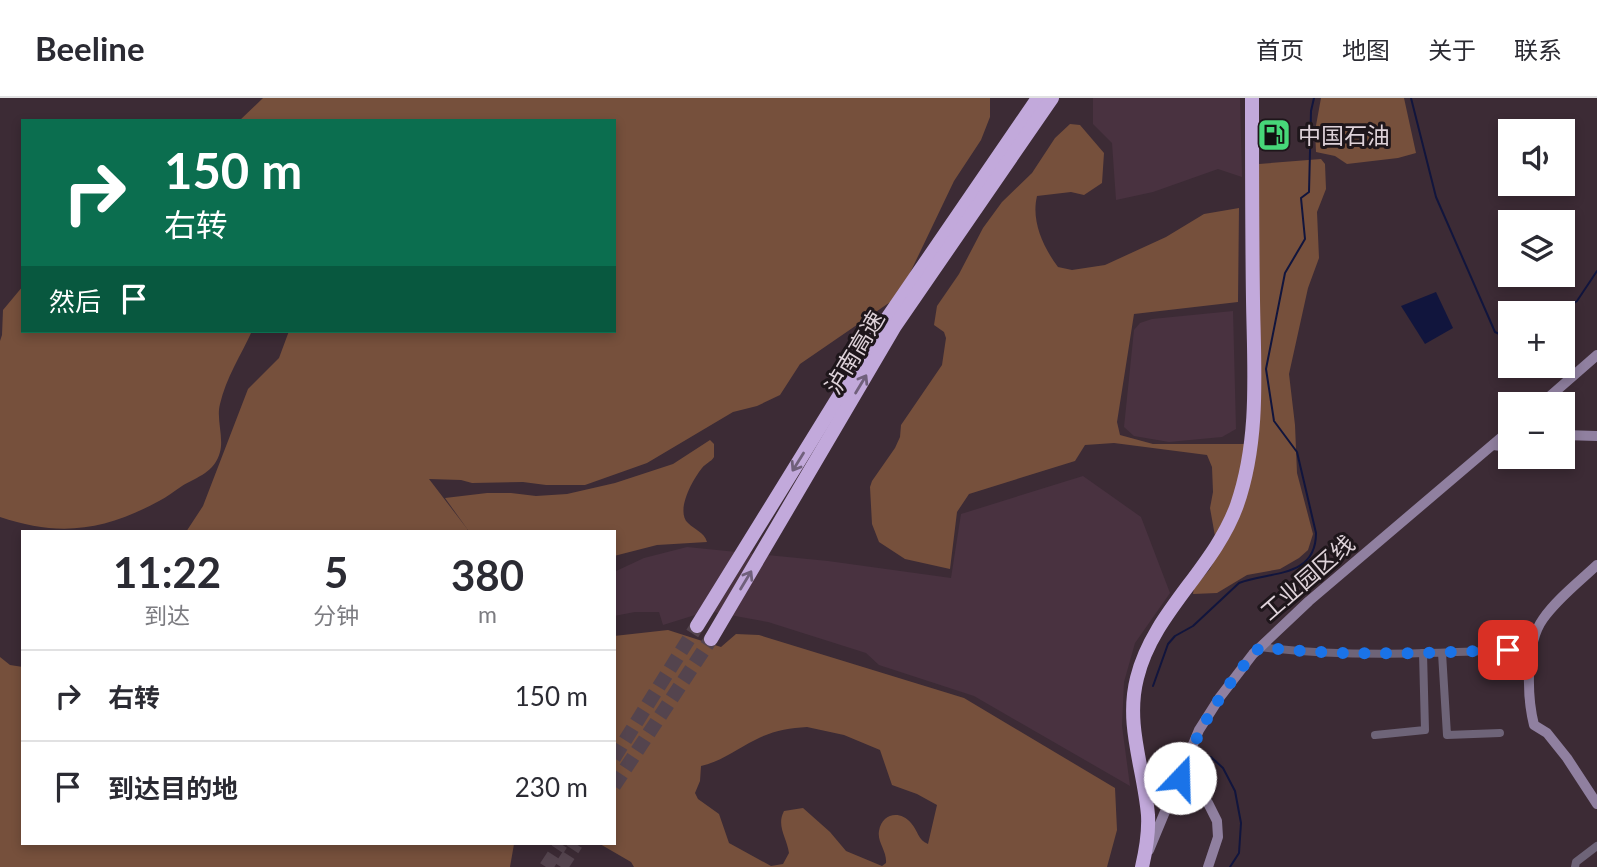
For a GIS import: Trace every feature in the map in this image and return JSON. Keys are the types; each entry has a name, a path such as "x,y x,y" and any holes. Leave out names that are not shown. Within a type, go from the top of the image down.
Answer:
{"highway":[{"name":"泸南高速","path":"697,626 886,320 1038,98"},
{"name":"泸南高速","path":"711,639 895,326 1052,98"},
{"path":"1142,867 1149,826 1132,714 1134,689 1140,667 1164,621 1226,531 1248,466 1254,407 1252,98"}],"main road":[{"path":"1555,392 1597,355"},
{"path":"1575,435 1597,436"},
{"name":"工业园区线","path":"1142,867 1194,740 1237,673 1260,647 1318,593 1498,441"},
{"path":"1493,445 1498,446"},
{"path":"1597,565 1542,620 1531,649 1529,708 1534,725 1547,733 1567,758 1597,804"},
{"path":"1140,771 1180,778 1203,796 1217,821 1218,840 1208,867"}],"street":[{"path":"1260,647 1311,653 1442,653 1531,649"},
{"path":"1375,735 1425,730 1423,653"},
{"path":"1442,653 1447,735 1500,733"},
{"path":"1576,867 1576,862 1597,846"}],"shaded area":[{"path":"263,98 990,98 990,117 981,140 954,181 899,296 800,364 780,395 757,406 733,412 647,463 585,485 472,483 429,479 468,530 187,530 203,506 248,389 279,358 288,333 616,333 616,119 241,119"},
{"path":"1093,98 1240,98 1242,177 1218,169 1153,192 1116,200 1112,143 1093,124"},
{"path":"1321,98 1404,98 1416,153 1398,158 1347,164 1335,156 1316,152 1315,131"},
{"path":"1070,124 1080,125 1104,153 1102,183 1084,195 1071,192 1037,196 1037,224 1058,267 1072,270 1105,265 1166,237 1204,214 1239,208 1238,302 1134,314 1117,422 1120,435 1153,444 1253,444 1259,205 1256,185 1259,164 1321,159 1325,164 1326,189 1317,212 1319,258 1308,288 1289,374 1297,473 1313,534 1308,550 1280,569 1247,575 1217,593 1193,594 1194,588 1210,569 1218,553 1210,508 1213,492 1212,467 1207,455 1114,443 1085,445 1075,461 969,494 957,512 950,569 905,559 879,542 872,524 870,487 895,448 901,425 942,365 946,338 944,332 934,325 937,306 959,274 983,228 1002,202 1032,173 1055,138"},
{"path":"21,288 21,333 251,333 223,394 219,410 221,440 218,459 199,477 159,501 100,525 62,529 0,517 0,341 3,310"},
{"path":"1436,292 1453,328 1425,344 1401,306"},
{"path":"1233,311 1236,429 1222,437 1169,442 1134,436 1124,427 1134,330 1140,323 1152,319"},
{"path":"710,440 714,444 714,457 694,480 683,511 684,518 702,533 707,542 657,545 616,555 616,530 468,530 445,498 487,493 536,496 567,494 615,483 673,464"},
{"path":"1083,476 1141,517 1170,593 1135,643 1124,682 1122,726 1130,786 974,696 879,665 866,653 768,622 708,611 663,625 659,612 616,616 616,571 644,558 687,547 828,561 951,578 961,514"},
{"path":"668,630 721,647 736,634 759,635 964,698 1115,788 1117,830 1107,867 634,867 631,862 602,845 616,845 616,636","holes":["807,727 844,735 880,750 892,785 937,805 928,844 902,816 892,815 884,820 879,831 886,859 882,866 846,851 830,832 803,808 784,811 781,822 789,853 783,864 771,866 729,843 719,814 698,799 695,793 700,781 701,766 768,734 787,729"]},
{"path":"0,657 10,665 21,667 21,845 514,845 510,867 0,867"}],"waterway":[{"path":"1153,686 1168,644 1175,636 1193,626 1239,583 1300,566 1314,548 1316,533 1297,452 1274,421 1266,369 1285,273 1305,239 1301,198 1309,192 1311,111 1314,98"},
{"path":"1411,98 1436,197 1495,332 1498,333"},
{"path":"1575,302 1597,271"},
{"path":"1211,757 1223,768 1235,791 1241,823 1239,853 1230,867"}],"tunnel":[{"path":"616,755 697,626"},
{"path":"616,783 711,639"},
{"path":"546,867 560,845"},
{"path":"561,867 575,845"}],"place":[{"name":"中国石油","path":"1274,135"}],"route":[{"path":"1180,778 1194,740 1208,715 1237,673 1260,647 1311,653 1384,655 1508,650"}]}
